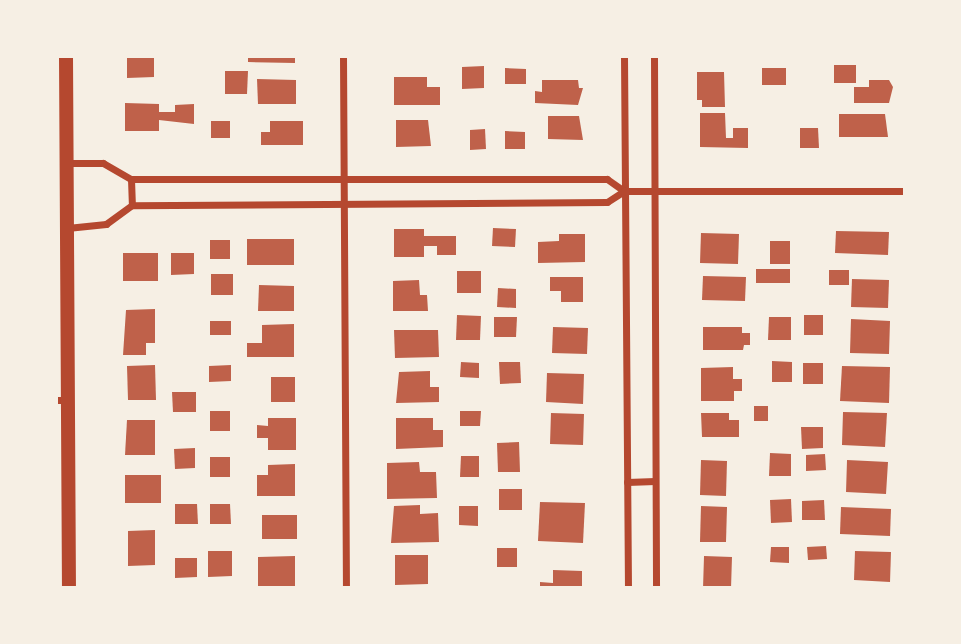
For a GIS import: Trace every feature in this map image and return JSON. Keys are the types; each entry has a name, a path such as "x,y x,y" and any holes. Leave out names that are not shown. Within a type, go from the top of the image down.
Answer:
{"main road":[{"path":"66,56 67,228 62,437 69,588"}],"street":[{"path":"343,56 346,588"},
{"path":"624,56 628,588"},
{"path":"654,56 656,588"},
{"path":"67,163 103,163 131,179 607,179 624,191"},
{"path":"131,179 132,205"},
{"path":"67,228 106,224 132,205 343,206 607,202 624,191 905,191"},
{"path":"627,482 655,481"}],"building":[{"path":"127,56 154,56 154,77 127,78"},
{"path":"248,56 295,56 295,63 248,62"},
{"path":"834,65 856,65 856,83 834,83"},
{"path":"484,66 484,88 462,89 462,67"},
{"path":"505,68 526,69 526,84 505,84"},
{"path":"762,68 786,68 786,85 762,85"},
{"path":"225,71 248,71 247,94 225,94"},
{"path":"697,72 724,72 725,107 702,107 702,100 697,100"},
{"path":"394,77 427,77 427,87 440,87 440,105 394,105"},
{"path":"257,79 296,80 296,104 258,104"},
{"path":"542,80 578,80 579,88 583,88 578,105 535,103 535,91 542,92"},
{"path":"869,80 889,80 893,87 889,103 854,103 854,87 869,87"},
{"path":"125,103 159,104 159,112 175,112 175,105 194,104 194,124 159,120 159,131 125,131"},
{"path":"700,113 725,113 726,138 733,138 733,128 748,128 748,148 700,147"},
{"path":"839,114 885,114 888,137 839,137"},
{"path":"548,116 579,116 583,140 548,139"},
{"path":"396,120 428,120 431,146 396,147"},
{"path":"211,121 230,121 230,138 211,138"},
{"path":"270,121 303,121 303,145 261,145 261,132 270,132"},
{"path":"800,128 818,128 819,148 800,148"},
{"path":"485,129 486,149 470,150 470,130"},
{"path":"505,131 525,132 525,149 505,149"},
{"path":"493,228 516,229 515,247 492,246"},
{"path":"394,229 424,229 424,236 456,236 456,255 437,255 437,246 424,246 424,257 394,257"},
{"path":"836,231 889,232 888,255 835,253"},
{"path":"701,233 739,234 738,264 700,263"},
{"path":"559,234 585,234 585,262 538,263 538,242 559,241"},
{"path":"247,239 294,239 294,265 247,265"},
{"path":"210,240 230,240 230,259 210,259"},
{"path":"770,241 790,241 790,264 770,264"},
{"path":"123,253 158,253 158,281 123,281"},
{"path":"171,253 194,253 194,274 171,275"},
{"path":"756,269 790,269 790,283 756,283"},
{"path":"829,270 849,270 849,285 829,285"},
{"path":"457,271 481,271 481,293 457,293"},
{"path":"211,274 233,274 233,295 211,295"},
{"path":"703,276 746,277 745,301 702,300"},
{"path":"550,277 583,277 583,302 561,302 561,291 550,291"},
{"path":"852,279 889,280 888,308 851,307"},
{"path":"419,280 420,295 427,295 428,311 393,311 393,281"},
{"path":"259,285 294,286 294,311 258,311"},
{"path":"498,288 516,289 516,308 497,307"},
{"path":"155,309 155,343 146,343 146,355 123,355 126,310"},
{"path":"457,315 481,316 480,340 456,340"},
{"path":"804,315 823,315 823,335 804,335"},
{"path":"494,317 517,317 516,337 494,337"},
{"path":"769,317 791,317 791,340 768,340"},
{"path":"851,319 890,321 889,354 850,353"},
{"path":"210,321 231,321 231,335 210,335"},
{"path":"294,324 294,357 247,357 247,343 262,343 262,325"},
{"path":"553,327 588,328 587,354 552,353"},
{"path":"703,327 742,327 742,333 750,333 750,345 744,345 743,350 703,350"},
{"path":"394,330 438,330 439,357 395,358"},
{"path":"772,361 792,362 792,382 772,382"},
{"path":"461,362 479,363 479,378 460,377"},
{"path":"499,362 520,362 521,383 500,384"},
{"path":"803,363 823,363 823,384 803,384"},
{"path":"155,365 156,400 128,400 127,366"},
{"path":"231,365 231,381 209,382 209,366"},
{"path":"842,366 890,367 889,403 840,401"},
{"path":"733,367 733,379 742,379 742,391 734,391 734,401 701,401 701,368"},
{"path":"430,371 430,387 439,387 439,402 396,403 399,372"},
{"path":"547,373 584,374 583,404 546,402"},
{"path":"271,377 295,377 295,402 271,402"},
{"path":"172,392 196,392 196,412 173,412"},
{"path":"754,406 768,406 768,421 754,421"},
{"path":"210,411 230,411 230,431 210,431"},
{"path":"460,411 481,411 480,426 460,426"},
{"path":"843,412 887,413 885,447 842,445"},
{"path":"551,413 584,414 583,445 550,444"},
{"path":"701,413 729,413 729,420 739,420 739,437 702,437"},
{"path":"268,418 296,418 296,450 268,450 268,438 257,438 257,425 268,426"},
{"path":"396,418 433,418 433,430 443,430 443,447 396,449"},
{"path":"127,420 155,420 155,455 125,455"},
{"path":"801,427 823,427 823,448 802,449"},
{"path":"519,442 520,472 498,472 497,443"},
{"path":"195,448 195,468 175,469 174,449"},
{"path":"770,453 791,454 791,476 769,476"},
{"path":"825,454 826,470 806,471 806,455"},
{"path":"461,456 479,456 479,477 460,477"},
{"path":"210,457 230,457 230,477 210,477"},
{"path":"701,460 727,461 726,496 700,495"},
{"path":"847,460 888,462 886,494 846,492"},
{"path":"419,462 420,472 436,472 437,498 387,499 387,463"},
{"path":"295,464 295,496 257,496 257,475 268,475 268,465"},
{"path":"125,475 161,475 161,503 125,503"},
{"path":"499,489 522,489 522,510 499,510"},
{"path":"791,499 792,522 771,523 770,500"},
{"path":"824,500 825,520 802,520 802,501"},
{"path":"540,502 585,503 583,543 538,541"},
{"path":"175,504 197,504 198,524 175,524"},
{"path":"210,504 230,504 231,524 210,524"},
{"path":"420,505 420,514 438,513 439,542 391,543 394,506"},
{"path":"459,506 478,506 478,526 459,525"},
{"path":"701,506 727,507 726,542 700,542"},
{"path":"841,507 891,509 890,536 840,534"},
{"path":"262,515 297,515 297,539 262,539"},
{"path":"155,530 155,565 128,566 128,531"},
{"path":"826,546 827,559 808,560 807,547"},
{"path":"771,547 789,547 789,563 770,562"},
{"path":"497,548 517,548 517,567 497,567"},
{"path":"208,551 232,551 232,576 208,577"},
{"path":"855,551 891,552 890,582 854,580"},
{"path":"395,555 428,555 428,584 395,585"},
{"path":"295,556 295,588 258,588 258,557"},
{"path":"704,556 732,557 731,588 703,588"},
{"path":"175,558 197,558 197,577 175,578"},
{"path":"553,570 582,571 582,588 540,588 540,582 553,583"}]}
